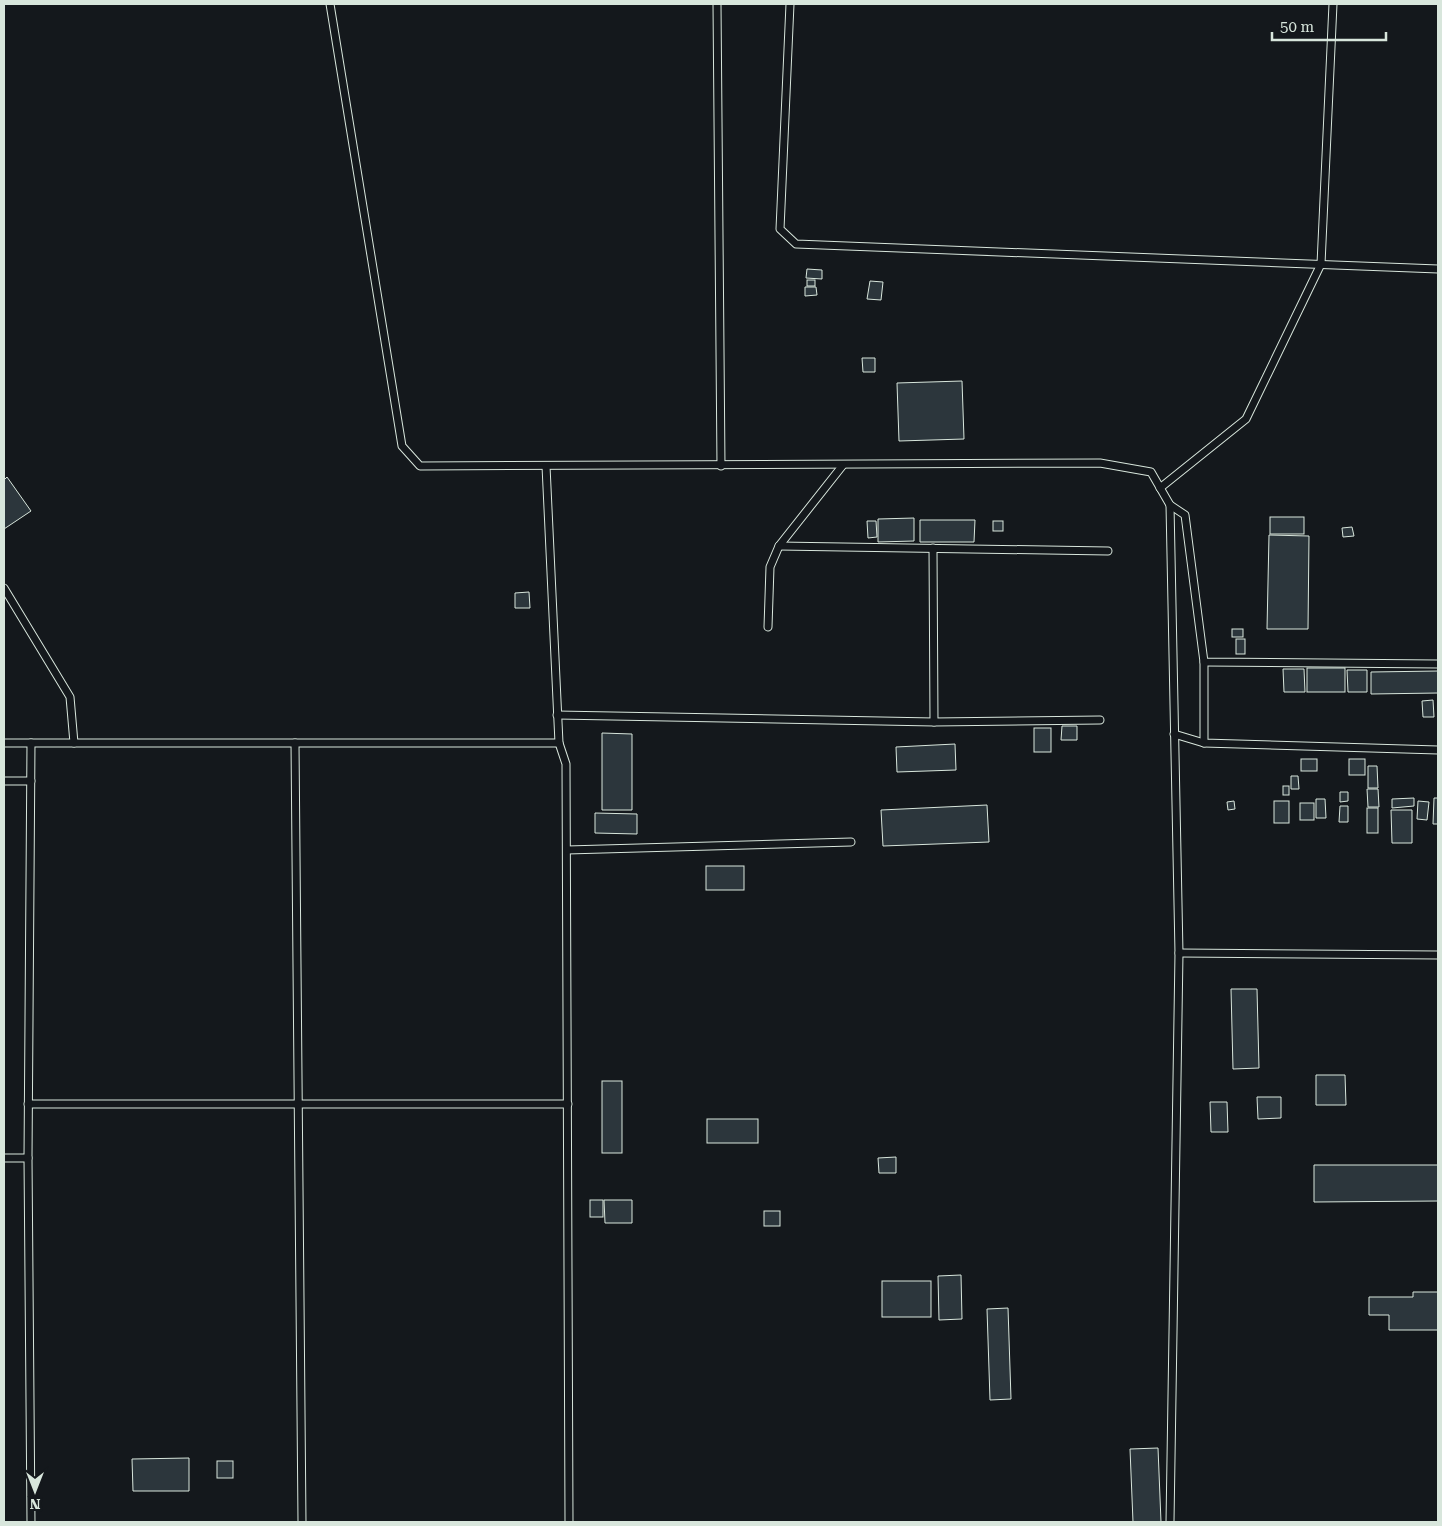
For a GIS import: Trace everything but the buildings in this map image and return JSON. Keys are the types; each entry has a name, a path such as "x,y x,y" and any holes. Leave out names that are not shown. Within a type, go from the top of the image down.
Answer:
{"lane":[{"path":"330,4 402,446 420,466 1100,463 1151,472 1170,505 1185,515 1204,662 1204,743"},
{"path":"717,4 721,466"},
{"path":"790,4 780,229 796,244 1438,269"},
{"path":"1160,488 1246,420 1321,264 1333,4"},
{"path":"768,627 770,567 779,546 843,465"},
{"path":"546,466 558,743 566,764 569,1522"},
{"path":"1170,505 1179,953 1170,1522"},
{"path":"779,546 1108,551"},
{"path":"933,548 934,722"},
{"path":"4,588 70,697 74,743"},
{"path":"1204,662 1438,664"},
{"path":"557,715 934,722 1100,720"},
{"path":"1174,734 1204,743 1438,750"},
{"path":"4,743 558,743"},
{"path":"31,743 28,1104 31,1522"},
{"path":"295,743 302,1522"},
{"path":"4,781 31,781"},
{"path":"567,850 851,842"},
{"path":"1179,953 1438,954"},
{"path":"28,1104 568,1104"},
{"path":"4,1158 28,1158"}]}
